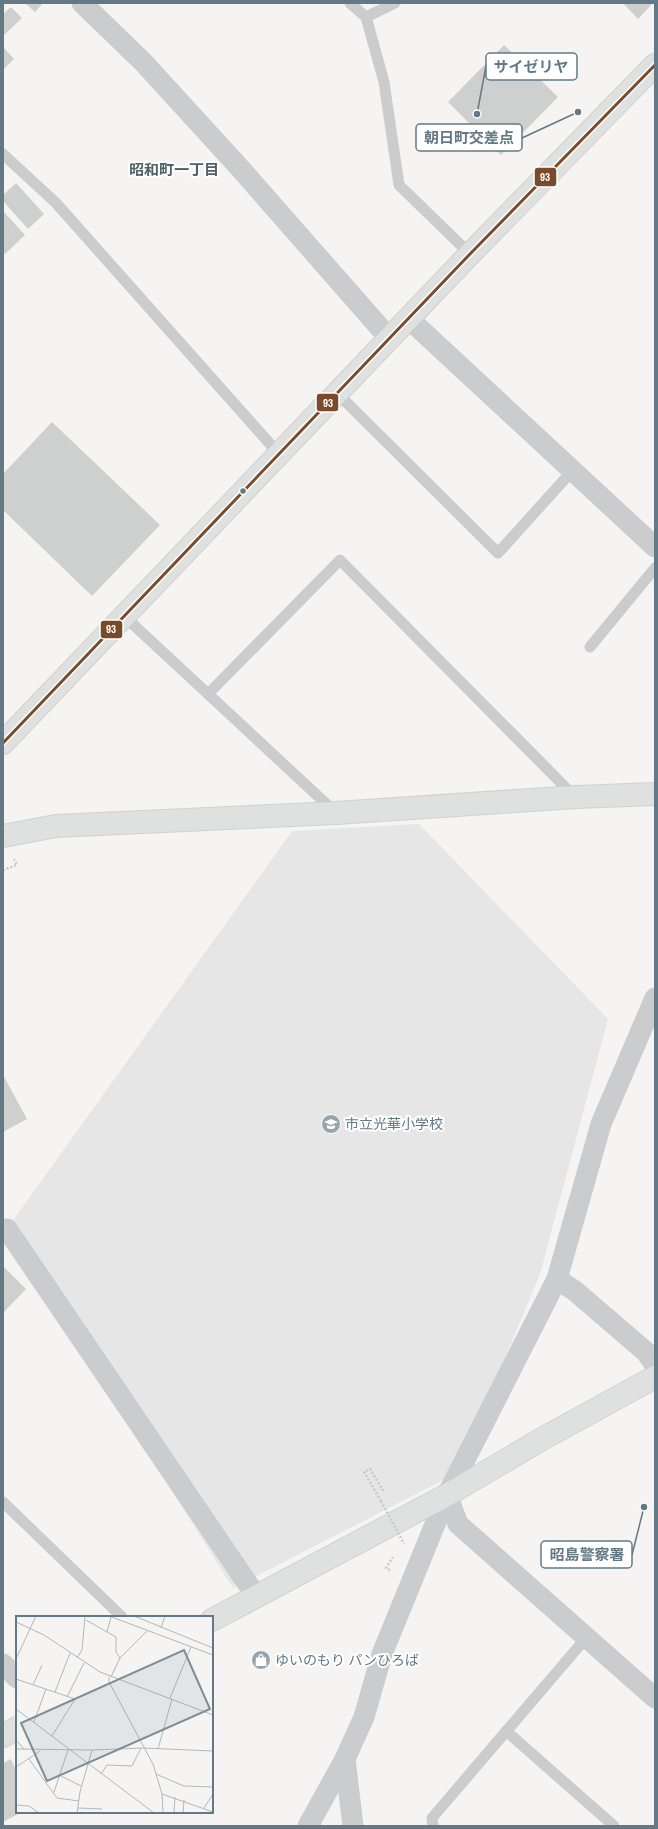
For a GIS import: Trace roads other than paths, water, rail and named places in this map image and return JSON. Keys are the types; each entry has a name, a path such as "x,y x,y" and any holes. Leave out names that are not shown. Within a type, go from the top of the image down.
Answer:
{"street":[{"path":"82,3 143,62 239,167 389,338"},
{"path":"3,743 408,318 470,254 652,73"},
{"path":"408,318 574,470 655,547"},
{"path":"3,836 56,826 336,813 576,797 655,794"},
{"path":"308,1826 345,1758 364,1717 382,1654 447,1494 557,1279 601,1124 655,998"},
{"path":"3,1234 7,1229 256,1596"},
{"path":"557,1279 575,1291 646,1352 655,1365"},
{"path":"213,1619 447,1494 542,1439 655,1377"},
{"path":"447,1494 458,1524 586,1638 654,1695"},
{"path":"3,1664 16,1677"},
{"path":"3,1736 16,1729"},
{"path":"345,1758 353,1826"}],"lane":[{"path":"350,3 366,17 384,82 398,185 470,254"},
{"path":"366,17 395,3"},
{"path":"3,154 56,203 279,454"},
{"path":"338,393 498,552 574,470"},
{"path":"209,693 340,560 576,797"},
{"path":"590,647 655,568"},
{"path":"124,616 209,693 336,813"},
{"path":"3,1502 121,1616"},
{"path":"433,1826 432,1818 586,1638"},
{"path":"506,1731 614,1826"}],"place":[{"name":"朝日町交差点","path":"578,112"},
{"name":"サイゼリヤ","path":"477,114"},
{"name":"市立光華小学校","path":"331,1124"},
{"name":"昭島警察署","path":"644,1507"},
{"name":"ゆいのもり パンひろば","path":"261,1660"}],"district":[{"name":"昭和町一丁目","path":"174,170"}]}
